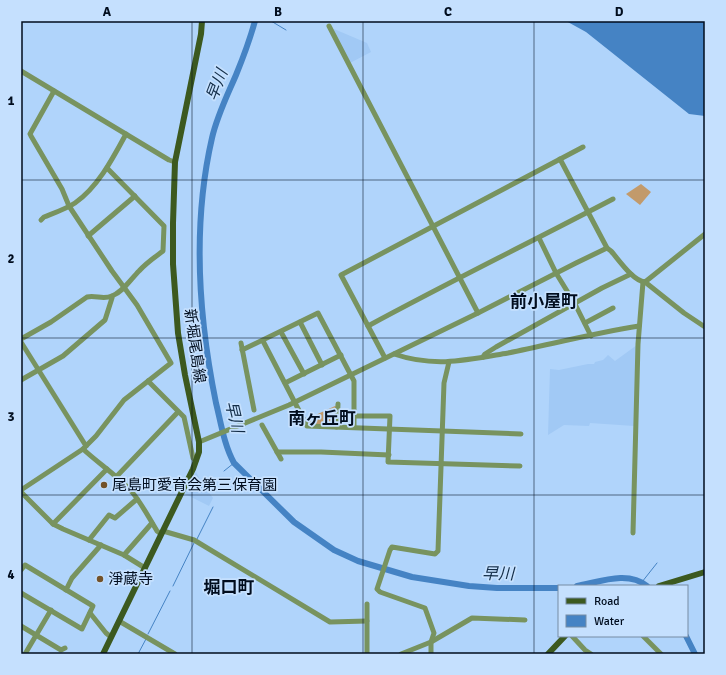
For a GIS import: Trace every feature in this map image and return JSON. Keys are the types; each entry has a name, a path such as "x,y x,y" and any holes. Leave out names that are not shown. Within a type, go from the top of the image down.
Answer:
{"main road":[{"name":"新堀尾島線","path":"103,654 199,452 199,442 181,354 174,292 172,241 175,162 201,34 202,21"},
{"path":"662,585 705,572"},
{"path":"548,654 564,637"}],"street":[{"path":"329,26 478,313"},
{"path":"21,70 169,160 175,162"},
{"path":"54,90 30,136 62,189 69,206 88,236 137,305 170,361 170,364 124,400 96,436 84,447 21,491 54,524 124,555 145,568"},
{"path":"41,220 44,217 75,203 84,195 107,168 126,134"},
{"path":"385,358 341,275 582,147"},
{"path":"560,159 587,213 607,248 637,280 644,282 684,313 705,327"},
{"path":"107,168 164,226 163,251 140,269 124,287 112,296 101,298 91,296 87,297 51,322 21,340 38,371 60,402 84,447 116,476 137,499 157,531 194,540 330,622 367,622"},
{"path":"88,236 135,196"},
{"path":"368,326 460,276 539,238 613,199"},
{"path":"633,533 639,326 644,282 705,234"},
{"path":"539,238 556,273 591,336"},
{"path":"199,442 295,402 607,248"},
{"path":"484,357 485,354 602,288 631,274"},
{"path":"21,380 63,356 105,320 112,296"},
{"path":"585,323 613,308"},
{"path":"242,350 282,332 318,313 341,355 355,385 354,428"},
{"path":"300,322 322,365"},
{"path":"394,354 428,362 449,362 484,357 639,326"},
{"path":"282,332 304,374"},
{"path":"263,341 307,426 521,434"},
{"path":"241,343 254,410"},
{"path":"285,383 341,355"},
{"path":"431,654 431,642 434,633 427,611 424,607 405,602 380,592 377,589 392,547 435,554 438,552 444,383 449,362"},
{"path":"148,381 178,412 181,413 184,418 196,461"},
{"path":"337,427 338,404"},
{"path":"116,476 178,412"},
{"path":"354,416 390,416 388,462 520,466"},
{"path":"262,425 281,459"},
{"path":"277,452 389,455"},
{"path":"54,524 107,468"},
{"path":"89,540 109,515 115,518 137,499"},
{"path":"124,555 152,523"},
{"path":"66,590 72,578 101,545"},
{"path":"21,570 25,565 93,606 82,629 21,593"},
{"path":"367,604 367,654"},
{"path":"25,654 51,610"},
{"path":"90,612 106,634 111,637"},
{"path":"401,654 431,642 472,618 525,620"},
{"path":"119,622 175,654"},
{"path":"21,626 61,650 65,648"},
{"path":"573,637 591,654"},
{"path":"644,637 661,654"}],"shaded area":[{"path":"334,29 367,43 371,52 350,63 332,30"},
{"path":"641,184 651,192 640,205 626,194"},
{"path":"637,345 634,426 590,423 589,426 564,425 548,435 550,369 559,370 594,364 595,362 603,360 608,355 615,361"},
{"path":"335,406 337,407 335,425 308,424 307,419"},
{"path":"196,472 213,498 209,506 185,494"}],"water":[{"path":"566,21 705,21 705,116 689,114 586,32"}],"waterway":[{"name":"早川","path":"255,21 249,42 219,114 214,130 206,171 200,237 200,270 205,337 216,403 223,434 234,463 294,522 334,550 358,561 412,577 469,586 497,588 558,588"},
{"path":"271,21 286,30"},
{"path":"224,471 234,463"},
{"path":"200,489 203,486"},
{"path":"197,539 213,507"},
{"path":"173,586 194,543"},
{"path":"642,582 657,563"},
{"name":"早川","path":"582,585 613,578 631,579 639,581 645,585"},
{"path":"148,634 170,591"},
{"name":"早川","path":"686,637 695,654"},
{"path":"138,654 146,639"}],"place":[{"name":"尾島町愛育会第三保育園","path":"104,485"},
{"name":"淨蔵寺","path":"100,579"}],"district":[{"name":"前小屋町","path":"544,301"},
{"name":"南ヶ丘町","path":"322,418"},
{"name":"堀口町","path":"229,587"}]}
